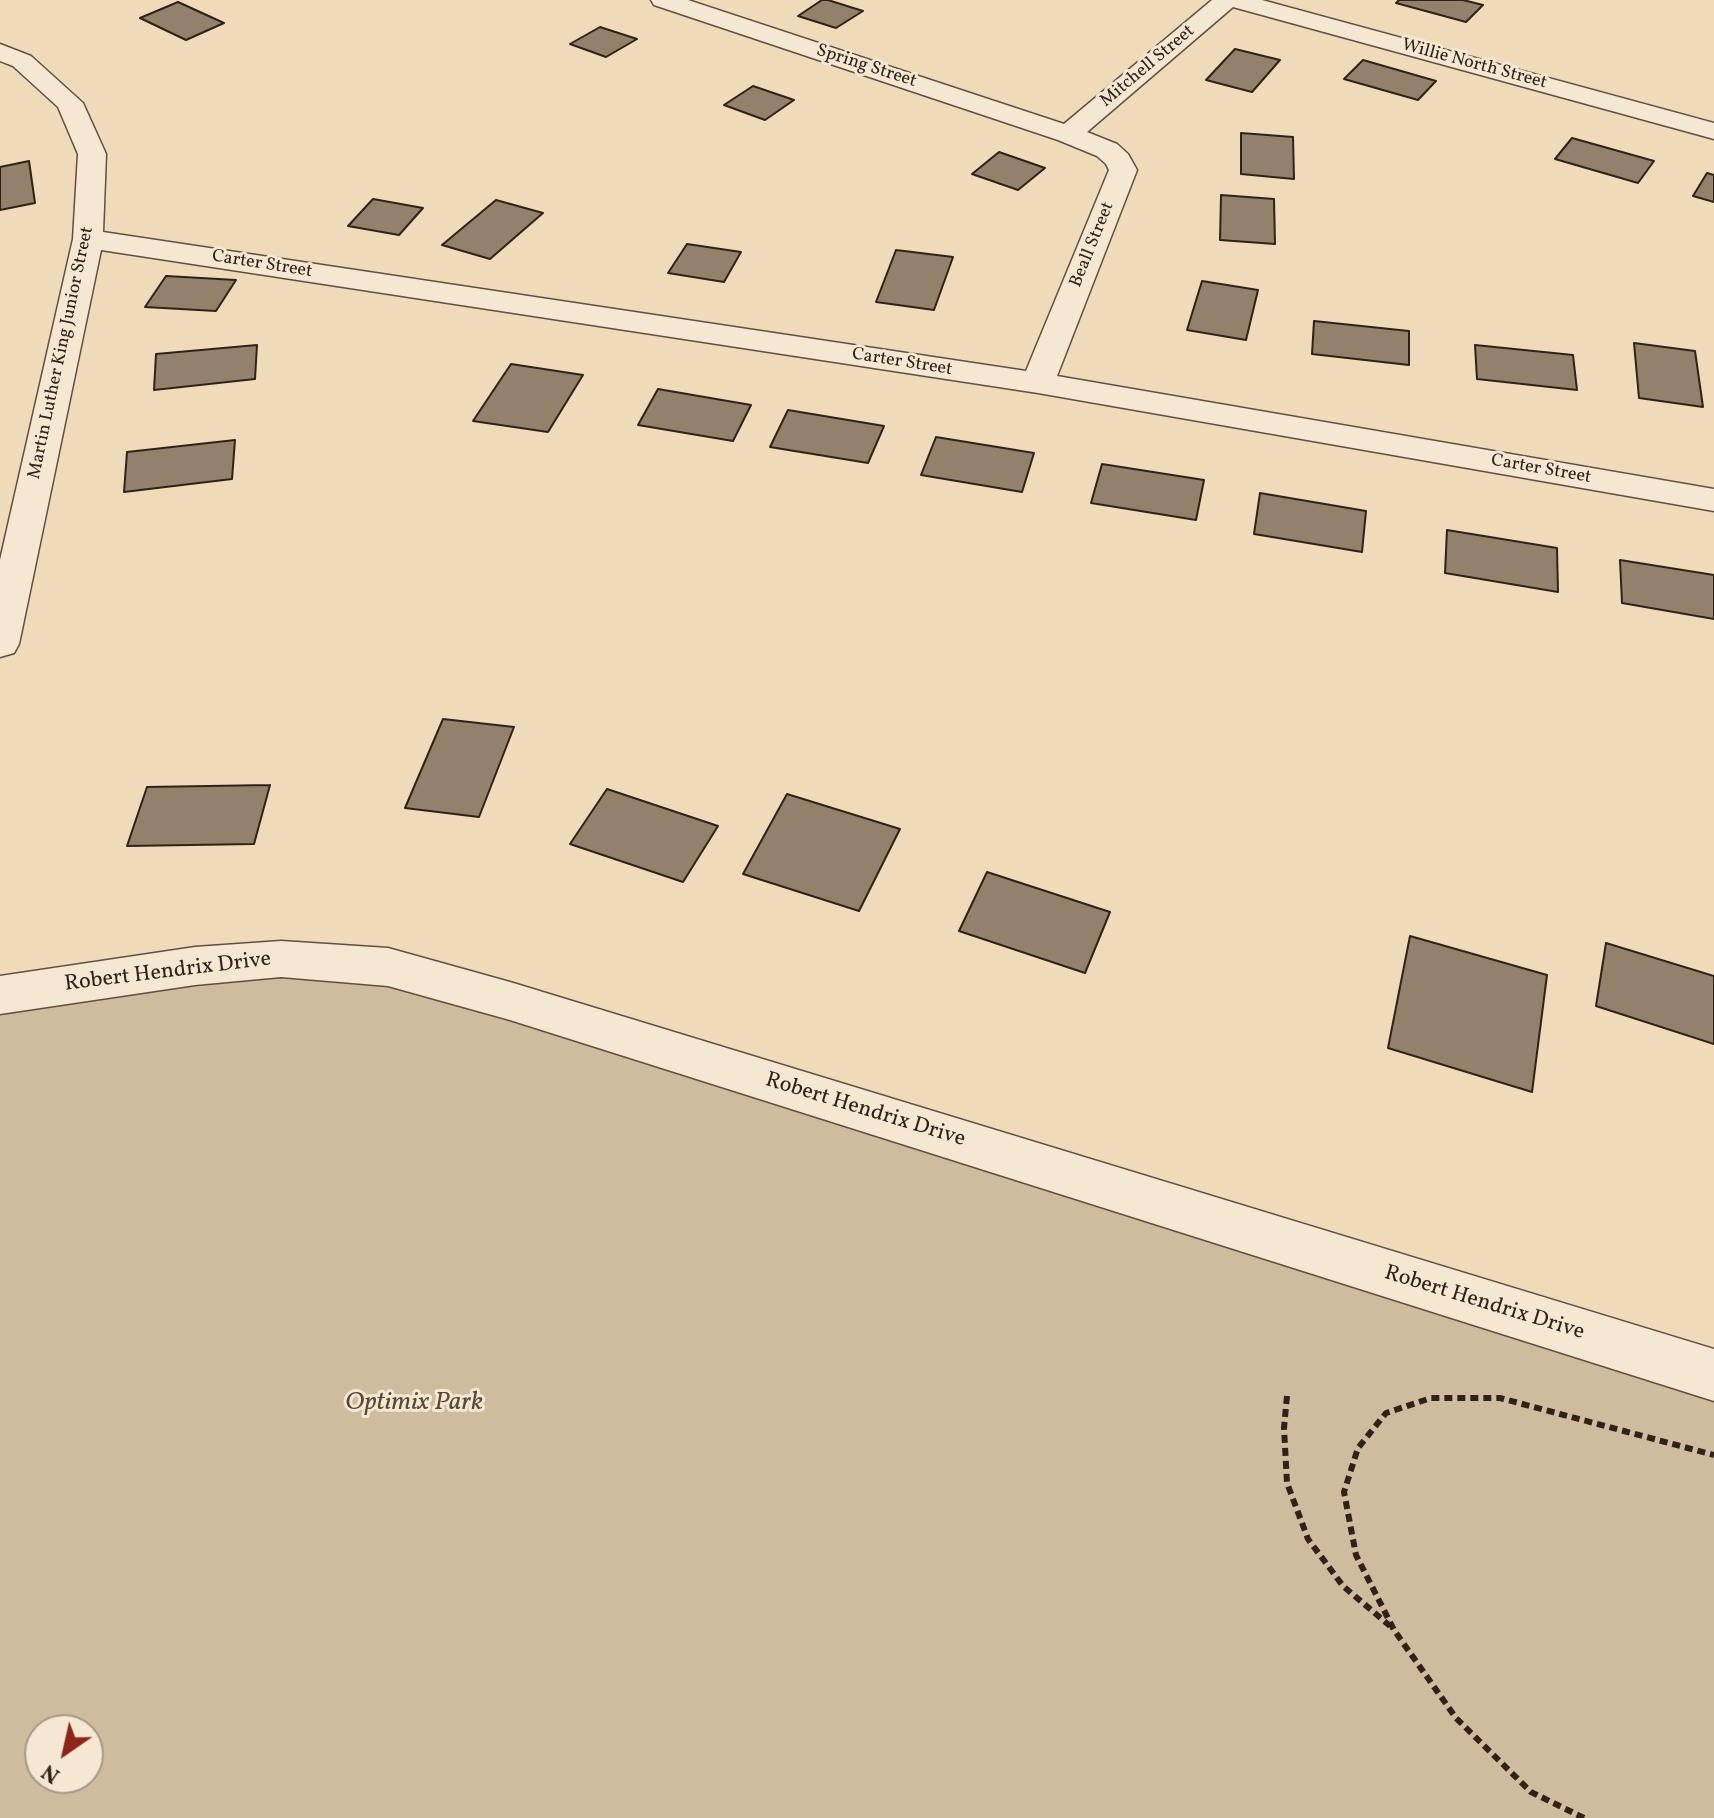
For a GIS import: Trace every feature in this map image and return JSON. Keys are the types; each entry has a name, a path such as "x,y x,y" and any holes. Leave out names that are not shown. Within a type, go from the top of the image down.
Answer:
{"street":[{"name":"Spring Street","path":"663,0 1068,134"},
{"name":"Mitchell Street","path":"1068,134 1227,0"},
{"name":"Willie North Street","path":"1234,0 1714,131"},
{"name":"Martin Luther King Junior Street","path":"0,52 22,61 70,103 92,154 88,239 0,644"},
{"name":"Beall Street","path":"1038,383 1123,170 1107,150 1068,134"},
{"name":"Carter Street","path":"88,239 1038,383 1714,500"},
{"name":"Robert Hendrix Drive","path":"0,995 195,966 281,959 388,967 525,1005 1714,1375"}],"path":[{"path":"1287,1396 1284,1428 1287,1483 1308,1539 1343,1586 1394,1630"},
{"path":"1584,1818 1531,1792 1456,1718 1394,1630 1356,1555 1344,1492 1358,1448 1386,1413 1431,1398 1500,1398 1714,1455"}],"green space":[{"name":"Optimix Park","path":"388,967 1714,1375 1714,1818 0,1818 0,995"}],"building":[{"path":"822,0 863,11 836,28 798,16"},
{"path":"1399,0 1463,0 1483,5 1466,22 1396,3"},
{"path":"178,2 224,23 186,40 140,18"},
{"path":"600,27 637,39 606,57 570,44"},
{"path":"1235,49 1280,60 1252,92 1206,80"},
{"path":"1363,60 1436,81 1418,100 1344,79"},
{"path":"753,86 794,100 765,120 724,105"},
{"path":"1241,133 1293,137 1294,179 1241,174"},
{"path":"1572,138 1654,161 1638,183 1555,159"},
{"path":"999,152 1045,168 1018,190 972,174"},
{"path":"29,161 35,203 0,210 0,167"},
{"path":"1707,173 1714,175 1714,202 1693,196"},
{"path":"1221,195 1274,199 1275,244 1220,240"},
{"path":"373,199 423,208 399,235 348,226"},
{"path":"496,200 543,213 490,259 442,245"},
{"path":"687,244 741,252 724,282 668,273"},
{"path":"896,250 953,257 934,310 876,302"},
{"path":"166,276 236,280 216,311 145,307"},
{"path":"1202,281 1258,290 1246,340 1187,330"},
{"path":"1314,321 1409,331 1409,365 1312,354"},
{"path":"1634,343 1695,351 1703,407 1639,398"},
{"path":"257,345 255,379 154,390 156,354"},
{"path":"1475,345 1573,355 1577,390 1477,379"},
{"path":"511,364 583,375 548,432 473,421"},
{"path":"658,389 751,405 733,441 638,425"},
{"path":"788,410 884,426 868,463 770,447"},
{"path":"936,437 1034,453 1022,492 921,475"},
{"path":"235,440 232,479 124,492 127,452"},
{"path":"1102,464 1204,480 1196,520 1091,503"},
{"path":"1260,493 1366,511 1362,552 1254,534"},
{"path":"1447,530 1557,548 1558,592 1445,573"},
{"path":"1620,560 1714,575 1714,619 1622,603"},
{"path":"443,719 514,727 479,817 405,808"},
{"path":"270,785 254,844 127,846 147,787"},
{"path":"607,789 718,826 683,882 570,844"},
{"path":"787,794 900,829 859,911 743,874"},
{"path":"987,872 1110,912 1085,973 959,931"},
{"path":"1410,936 1547,975 1532,1092 1388,1048"},
{"path":"1606,943 1714,976 1714,1044 1596,1006"}]}
